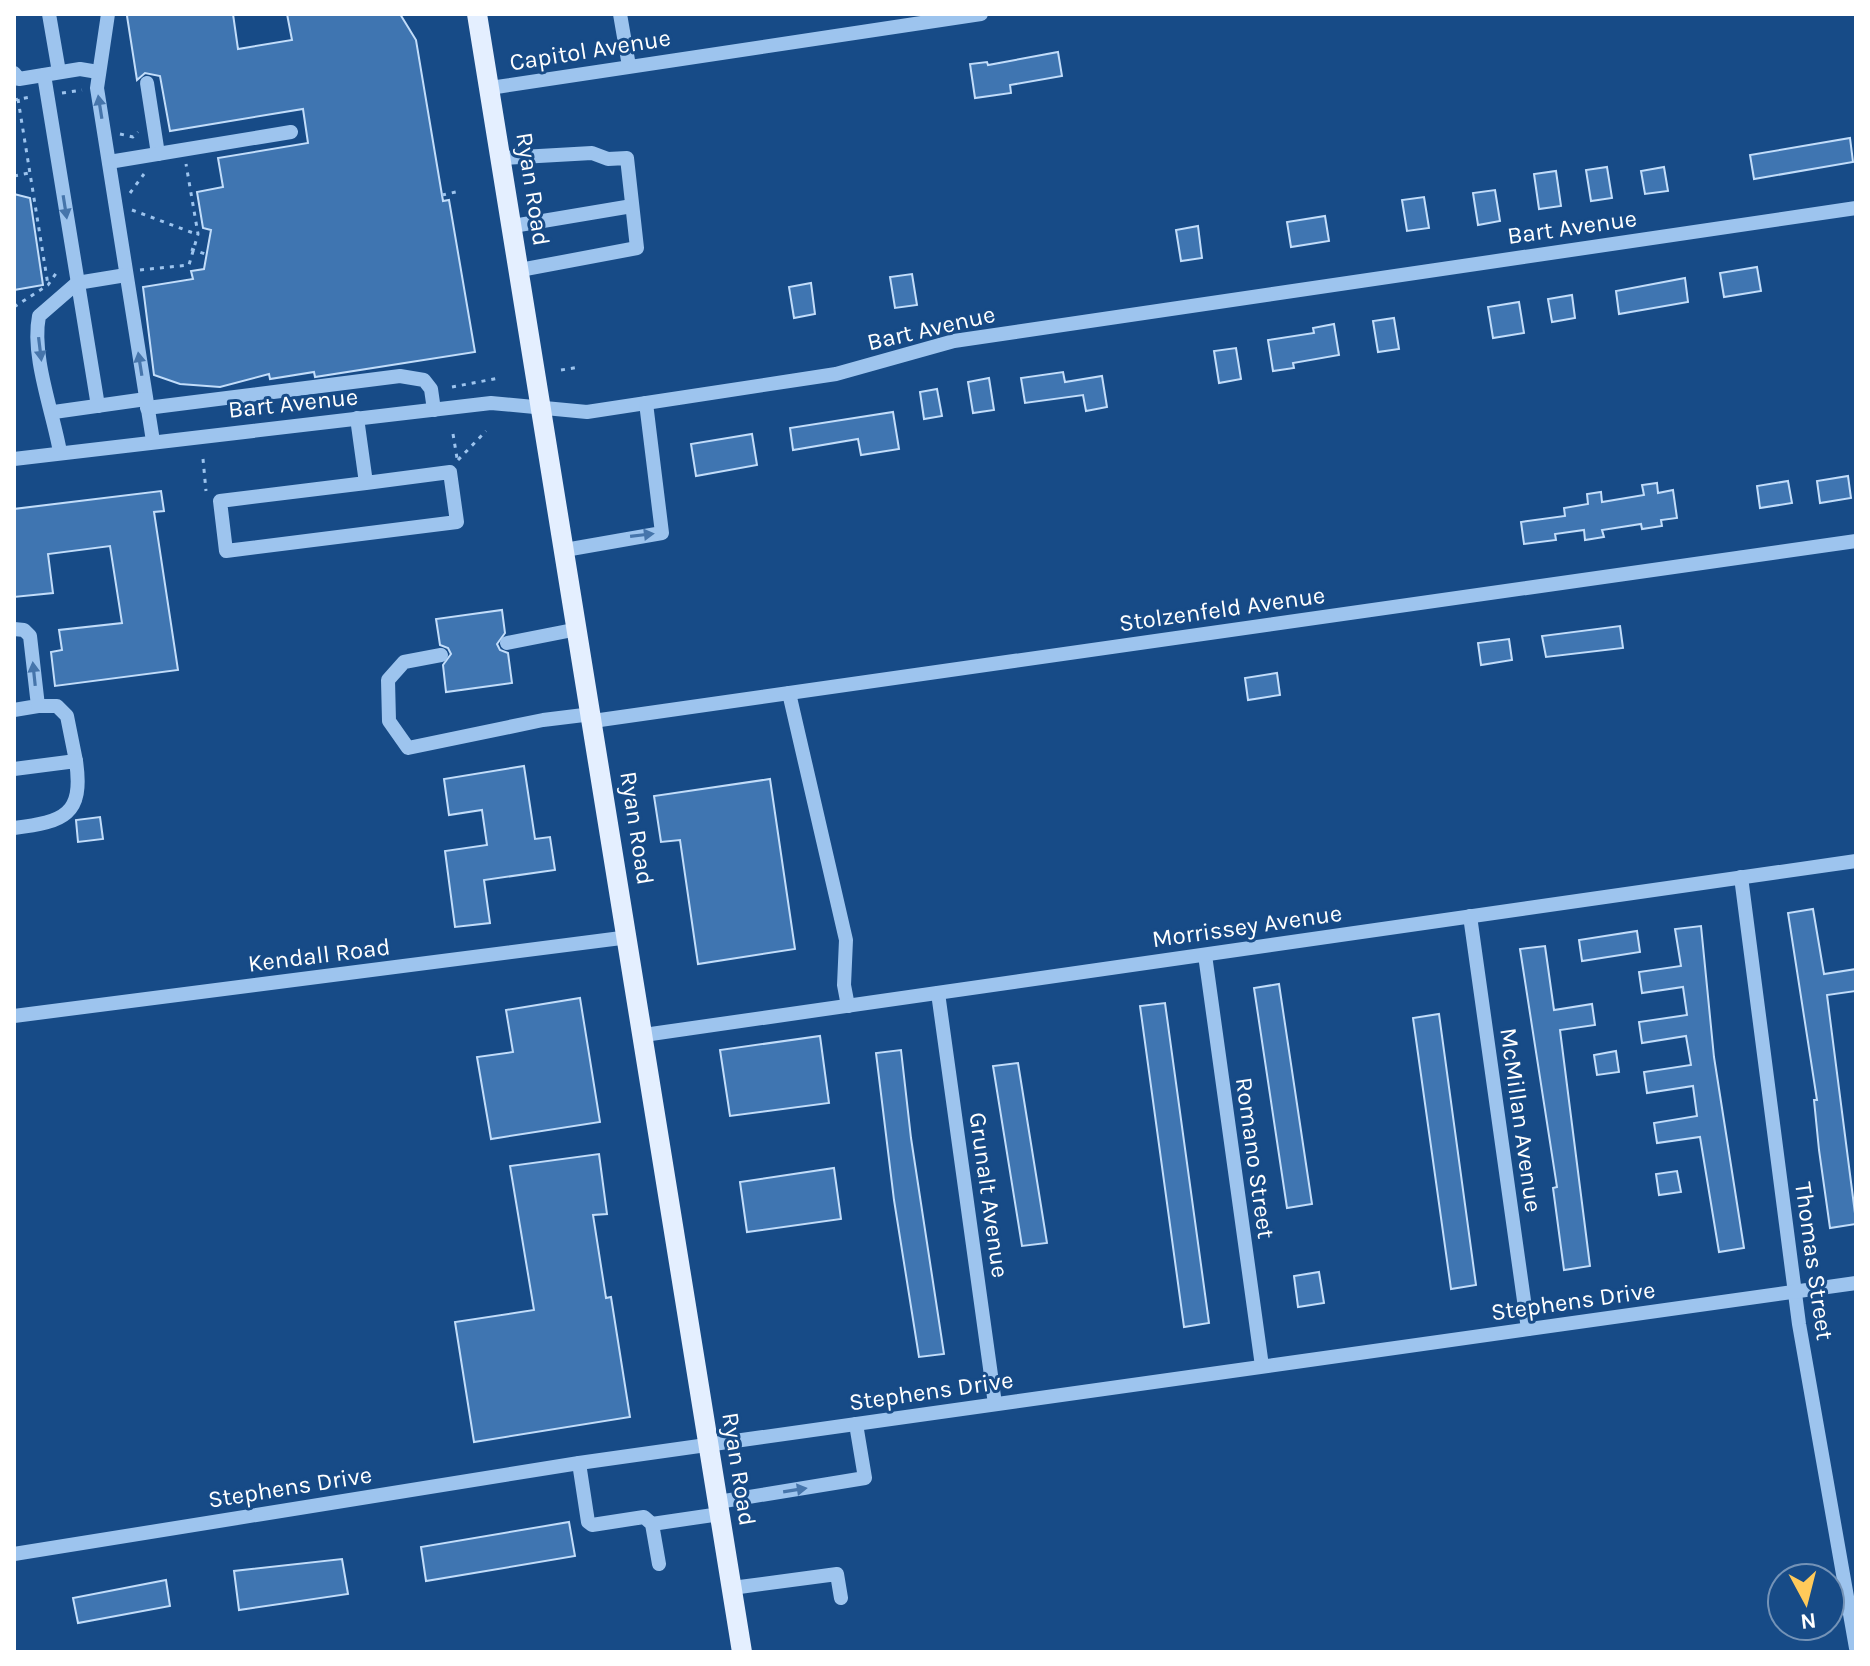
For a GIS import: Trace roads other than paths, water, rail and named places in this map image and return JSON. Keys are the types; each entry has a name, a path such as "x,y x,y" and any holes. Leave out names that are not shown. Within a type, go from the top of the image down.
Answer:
{"main road":[{"name":"Ryan Road","path":"477,14 629,937 742,1652"}],"street":[{"path":"49,14 59,72"},
{"path":"108,14 97,88 153,441"},
{"path":"620,14 629,66"},
{"name":"Capitol Avenue","path":"490,88 981,14"},
{"path":"14,73 19,79 59,72 98,72"},
{"path":"44,75 98,406"},
{"path":"147,83 158,154"},
{"path":"109,162 291,132"},
{"path":"502,158 592,153 608,159 627,158 637,248 520,270"},
{"path":"513,226 632,206"},
{"name":"Bart Avenue","path":"14,459 491,403 587,412 836,374 954,341 1856,208"},
{"path":"60,452 54,412 46,396 37,325 43,310 77,283 126,275"},
{"path":"54,412 400,376 424,380 431,389 434,410"},
{"path":"565,550 662,533 646,403"},
{"path":"357,418 366,483"},
{"path":"450,472 457,522 226,551 220,501 366,483 450,472"},
{"name":"Stolzenfeld Avenue","path":"441,655 404,662 388,680 389,721 408,748 543,720 593,718 789,693 1856,541"},
{"path":"14,629 24,630 30,636 38,706"},
{"path":"507,643 578,629"},
{"path":"789,693 846,940 844,985 848,1006"},
{"path":"14,710 57,706 67,716 79,794 67,812 44,825 14,828"},
{"path":"14,769 76,761"},
{"name":"Morrissey Avenue","path":"644,1035 1856,861"},
{"name":"Thomas Street","path":"1741,877 1795,1291 1856,1648"},
{"name":"McMillan Avenue","path":"1470,916 1528,1329"},
{"name":"Kendall Road","path":"14,1016 629,937"},
{"name":"Romano Street","path":"1205,955 1262,1366"},
{"name":"Grunalt Avenue","path":"938,993 995,1404"},
{"name":"Stephens Drive","path":"14,1554 579,1463 1856,1283"},
{"path":"652,1524 865,1478 856,1424"},
{"path":"579,1463 588,1522 592,1525 644,1517 652,1524 659,1564"},
{"path":"732,1588 837,1574 841,1598"}]}
